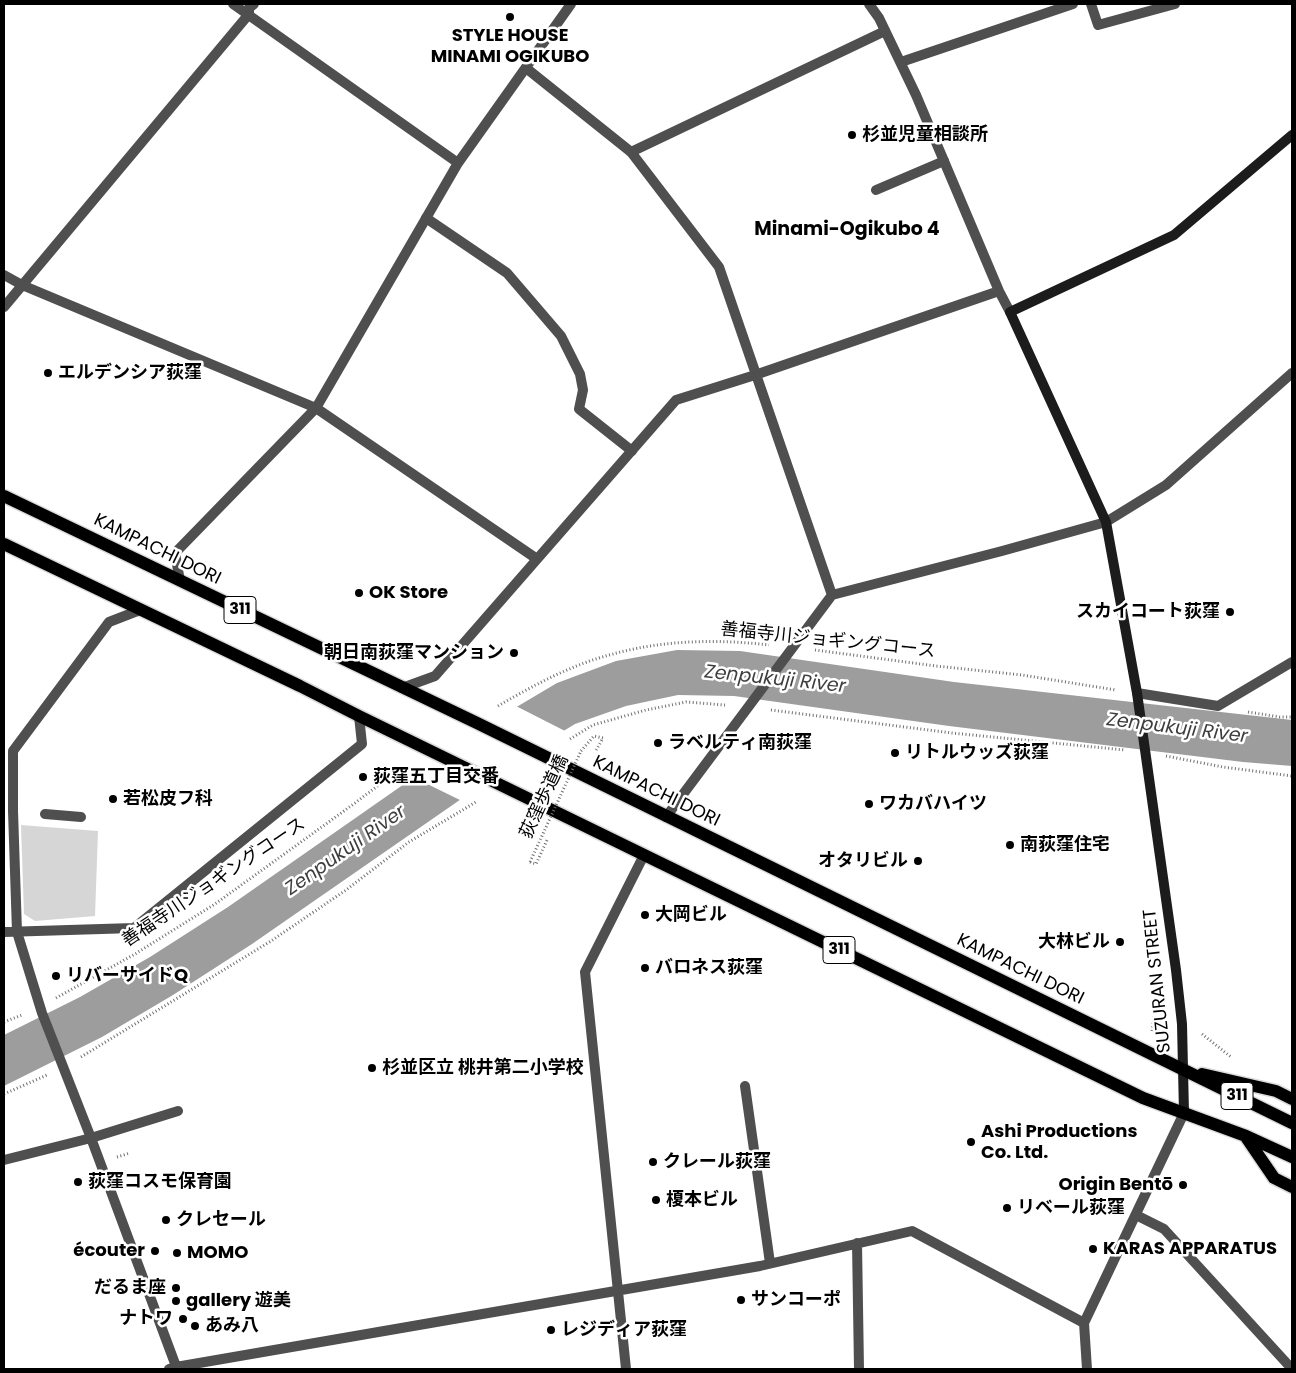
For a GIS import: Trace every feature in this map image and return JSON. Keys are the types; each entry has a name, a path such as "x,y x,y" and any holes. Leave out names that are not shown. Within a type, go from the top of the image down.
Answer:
{"main road":[{"name":"KAMPACHI DORI","path":"4,496 477,723 1292,1123"},
{"name":"311","path":"4,544 300,686 1143,1098 1246,1136 1292,1157"},
{"name":"311","path":"1182,1069 1276,1091 1292,1099"},
{"path":"1246,1136 1274,1178 1292,1187"}],"street":[{"path":"233,4 458,163"},
{"path":"4,307 249,14 249,8 254,4"},
{"path":"180,581 175,553 316,408 458,163 571,4"},
{"path":"869,4 880,18 944,161 999,292 1010,312 1174,235 1292,135"},
{"path":"900,62 1073,4"},
{"path":"1091,4 1098,25 1175,4"},
{"path":"631,152 885,31"},
{"path":"526,68 631,152 719,267 832,595"},
{"path":"876,190 944,161"},
{"path":"426,218 507,273 561,336 580,374 583,390 580,410 632,451"},
{"path":"4,275 22,285 316,408 537,559"},
{"path":"402,688 435,676 676,400 756,375 999,292"},
{"name":"SUZURAN STREET","path":"1010,312 1106,522 1137,696 1182,1024 1184,1113 1084,1323 1087,1369"},
{"path":"666,817 832,595 1106,522 1166,484 1292,373"},
{"path":"140,610 109,622 13,751 13,811 18,932 42,1010 91,1138 174,1368 770,1263 912,1231 1084,1323"},
{"path":"1137,696 1218,706 1292,662"},
{"path":"4,932 134,928 362,744 359,716"},
{"path":"45,814 80,817"},
{"path":"626,1369 585,972 644,855"},
{"path":"745,1086 770,1263"},
{"path":"4,1160 91,1138 178,1111"},
{"path":"1136,1216 1164,1229 1292,1369"},
{"path":"857,1243 859,1369"}],"path":[{"name":"善福寺川ジョギングコース","path":"498,706 525,690 564,672 613,654 676,642 745,642 791,650 848,654 1022,675 1137,696"},
{"path":"570,739 593,725 646,710 686,702 750,705 994,736"},
{"path":"1218,706 1280,717 1292,717"},
{"name":"荻窪歩道橋","path":"548,838 536,864 530,862 581,751 594,736 603,738 596,752"},
{"name":"善福寺川ジョギングコース","path":"4,1022 42,1010 215,904 356,803 403,765"},
{"path":"4,1094 62,1062 105,1043 271,941 346,890 409,842 476,802"}],"shaded area":[{"path":"21,825 98,831 95,916 35,921 24,914"}],"water":[{"name":"Zenpukuji River","path":"677,650 740,651 954,682 1292,720 1292,766 1243,762 949,726 734,696 678,695 626,706 575,724 529,752 252,944 173,995 102,1037 4,1086 4,1035 80,997 150,957 228,907 503,715 557,683 616,661"}],"pier":[{"path":"514,705 567,732 530,754 462,801 411,776"}],"place":[{"name":"STYLE HOUSE MINAMI OGIKUBO","path":"510,17"},
{"name":"杉並児童相談所","path":"852,135"},
{"name":"エルデンシア荻窪","path":"48,373"},
{"name":"OK Store","path":"359,593"},
{"name":"スカイコート荻窪","path":"1230,612"},
{"name":"朝日南荻窪マンション","path":"514,653"},
{"name":"ラベルティ南荻窪","path":"658,743"},
{"name":"リトルウッズ荻窪","path":"895,753"},
{"name":"荻窪五丁目交番","path":"363,777"},
{"name":"若松皮フ科","path":"113,799"},
{"name":"ワカバハイツ","path":"869,804"},
{"name":"南荻窪住宅","path":"1010,845"},
{"name":"オタリビル","path":"918,861"},
{"name":"大岡ビル","path":"645,915"},
{"name":"大林ビル","path":"1120,942"},
{"name":"バロネス荻窪","path":"645,968"},
{"name":"リバーサイドQ","path":"56,976"},
{"name":"杉並区立 桃井第二小学校","path":"372,1068"},
{"name":"Ashi Productions Co. Ltd.","path":"971,1142"},
{"name":"クレール荻窪","path":"653,1162"},
{"name":"荻窪コスモ保育園","path":"78,1182"},
{"name":"Origin Bentō","path":"1183,1185"},
{"name":"榎本ビル","path":"656,1200"},
{"name":"リベール荻窪","path":"1007,1208"},
{"name":"クレセール","path":"166,1220"},
{"name":"KARAS APPARATUS","path":"1093,1249"},
{"name":"écouter","path":"155,1251"},
{"name":"MOMO","path":"177,1253"},
{"name":"だるま座","path":"176,1288"},
{"name":"サンコーポ","path":"741,1300"},
{"name":"gallery 遊美","path":"176,1301"},
{"name":"ナトワ","path":"183,1319"},
{"name":"あみ八","path":"195,1326"},
{"name":"レジディア荻窪","path":"551,1330"}],"district":[{"name":"Minami-Ogikubo 4","path":"847,230"}]}
